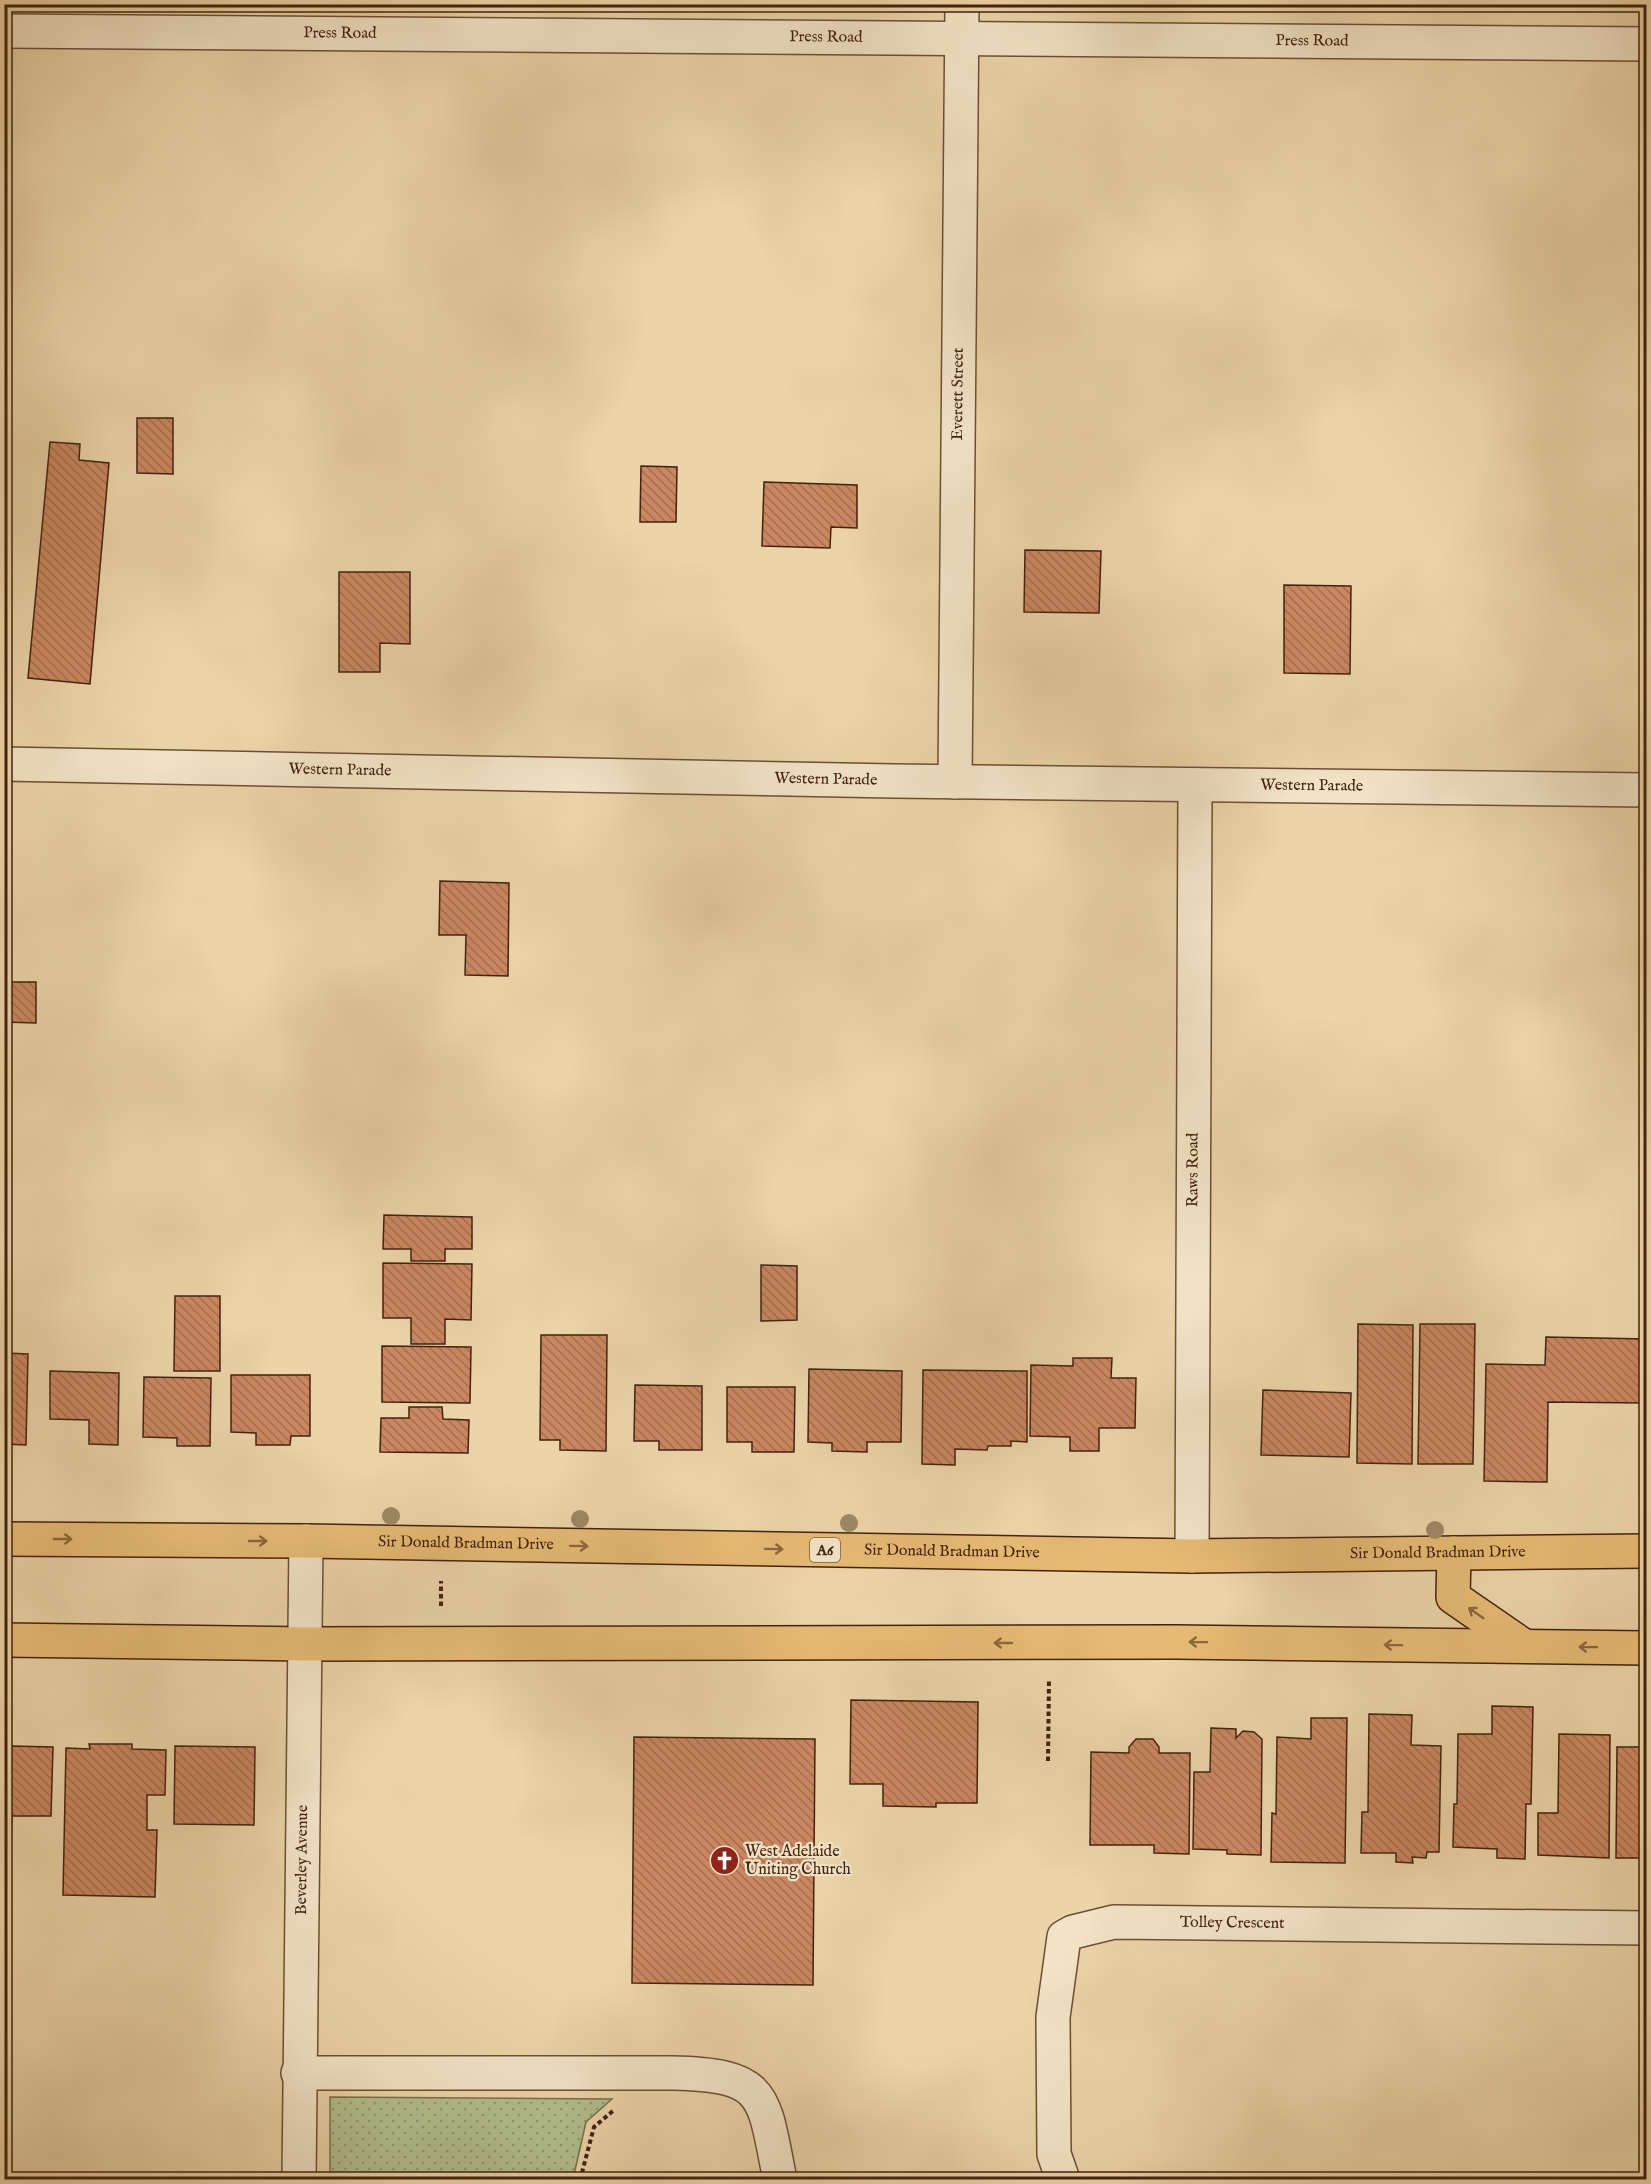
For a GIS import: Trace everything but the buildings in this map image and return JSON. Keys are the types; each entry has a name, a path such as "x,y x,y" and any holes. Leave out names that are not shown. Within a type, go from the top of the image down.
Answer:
{"main road":[{"name":"Sir Donald Bradman Drive","path":"4,1539 306,1541 1192,1556 1647,1551"},
{"path":"1454,1553 1453,1597 1524,1646"},
{"path":"4,1640 306,1644 1050,1643 1647,1648"}],"street":[{"name":"Everett Street","path":"955,782 962,4"},
{"name":"Press Road","path":"4,31 1647,44"},
{"name":"Western Parade","path":"4,764 955,782 1647,790"},
{"name":"Raws Road","path":"1192,1556 1195,785"},
{"name":"Beverley Avenue","path":"299,2180 298,2073 306,1541"},
{"name":"Tolley Crescent","path":"1063,2180 1054,2154 1053,2017 1064,1937 1073,1932 1114,1922 1647,1928"},
{"path":"298,2073 673,2073 720,2076 749,2085 762,2100 780,2180"}],"path":[{"path":"441,1580 441,1606"},
{"path":"1048,1761 1050,1643"},
{"path":"580,2180 594,2127 618,2107"}],"green space":[{"path":"330,2097 612,2099 586,2122 573,2179 330,2180"}],"place":[{"name":"West Adelaide Uniting Church","path":"724,1861"}]}
